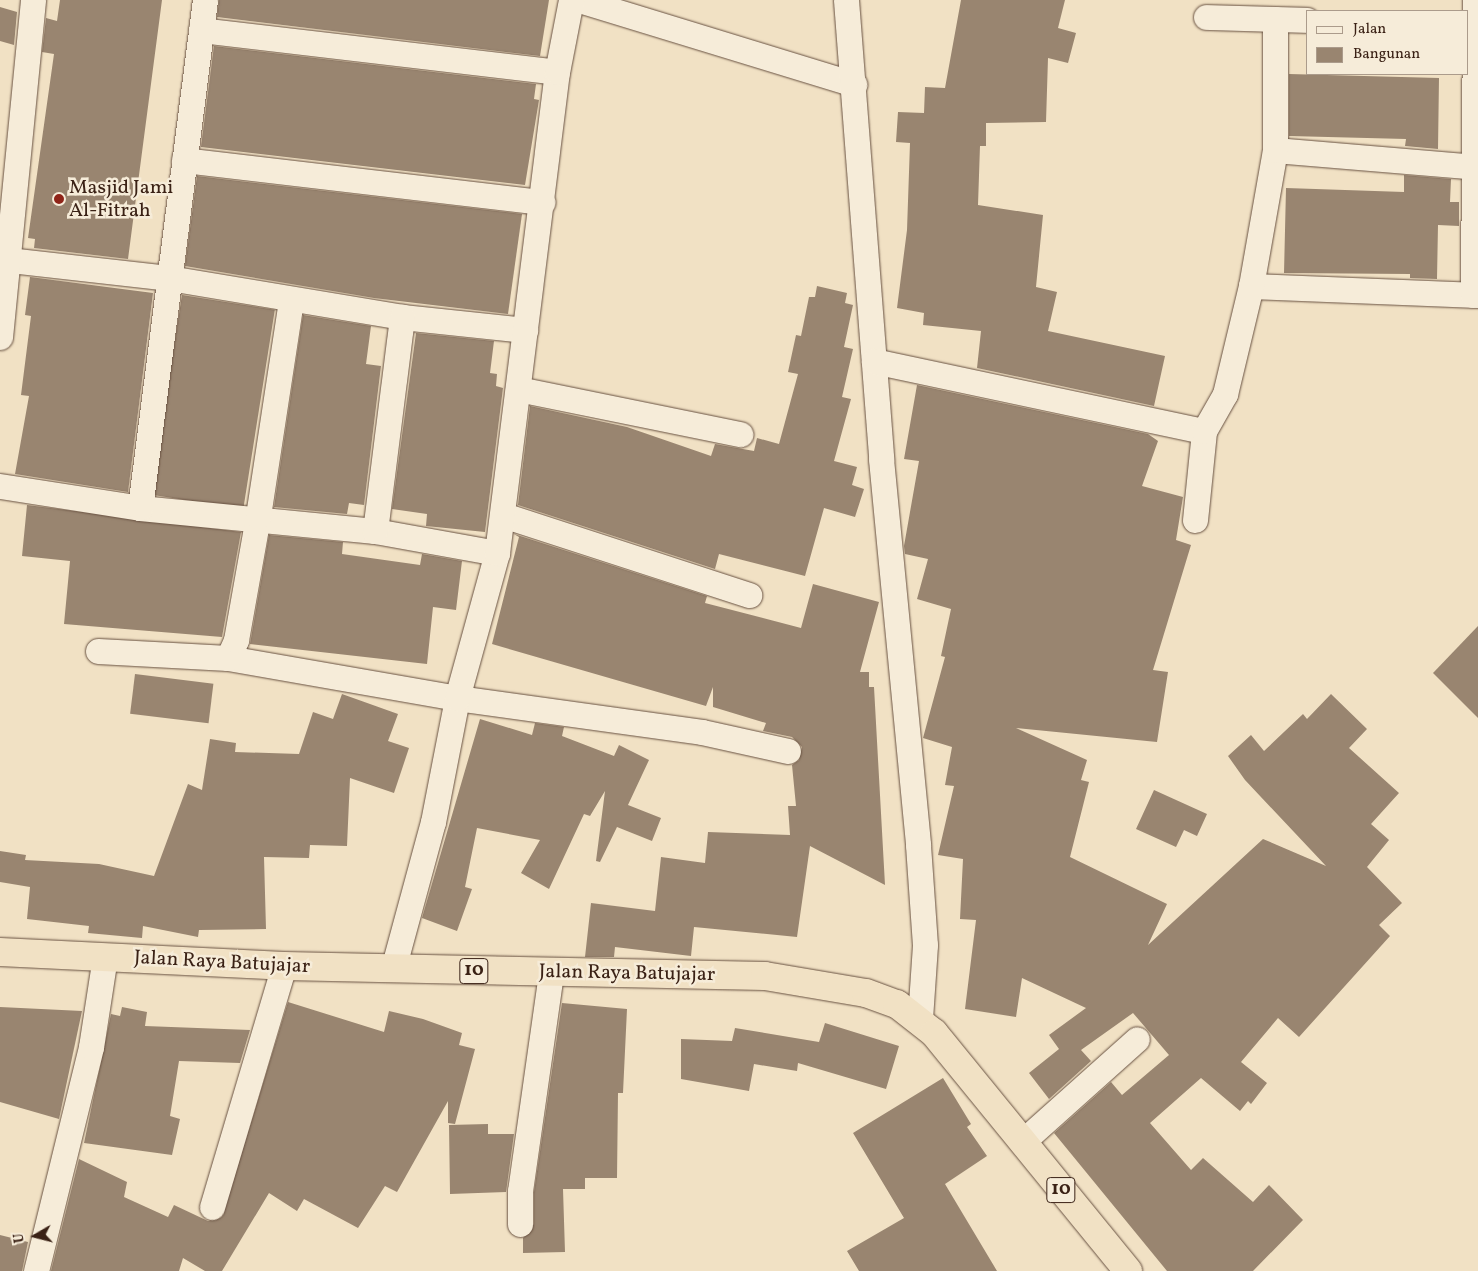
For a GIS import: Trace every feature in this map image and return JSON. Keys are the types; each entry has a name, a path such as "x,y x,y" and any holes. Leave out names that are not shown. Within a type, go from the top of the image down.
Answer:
{"highway":[{"name":"Jalan Raya Batujajar","path":"0,952 284,966 765,976 866,993 927,1025 1128,1271"}],"street":[{"path":"0,337 3,259 33,0"},
{"path":"140,508 204,0"},
{"path":"393,969 433,822 457,698 497,553 543,202 557,72 571,0"},
{"path":"579,0 854,84"},
{"path":"846,0 874,361 918,845 925,945 927,1025"},
{"path":"1251,286 1475,295 1476,167 1473,25 1475,0"},
{"path":"1206,16 1306,20"},
{"path":"1195,520 1204,432 1225,394 1251,286 1275,150 1275,19"},
{"path":"201,30 557,72"},
{"path":"1275,150 1476,167"},
{"path":"184,160 543,202"},
{"path":"3,259 169,278 291,300 402,317 525,330"},
{"path":"228,658 236,640 258,516 291,300"},
{"path":"375,531 402,317"},
{"path":"874,361 1204,432"},
{"path":"518,389 740,434"},
{"path":"0,486 140,508 258,516 375,531 497,553"},
{"path":"502,515 749,595"},
{"path":"98,651 228,658 457,698 702,732 788,751"},
{"path":"36,1271 89,1057 105,957"},
{"path":"212,1207 284,966"},
{"path":"520,1224 520,1191 551,973"},
{"path":"1022,1142 1137,1039"}],"building":[{"path":"60,0 162,0 128,259 34,248 35,239 28,238 54,54 42,52 46,18 57,21"},
{"path":"219,0 549,0 540,56 217,17"},
{"path":"961,0 1065,0 1058,28 1076,33 1068,63 1048,58 1046,122 986,123 986,146 980,146 978,205 1043,215 1036,287 1057,292 1048,331 1165,356 1154,406 977,368 981,331 923,325 924,313 897,308 907,230 910,143 896,142 898,112 924,113 925,87 945,88"},
{"path":"0,7 17,12 14,45 0,41"},
{"path":"214,46 536,84 534,99 539,100 525,185 201,147"},
{"path":"1289,74 1439,78 1438,149 1405,146 1406,139 1289,136"},
{"path":"1404,175 1451,179 1450,202 1459,202 1459,226 1438,225 1437,279 1410,278 1410,274 1284,273 1286,188 1404,192"},
{"path":"197,176 522,214 508,314 374,298 185,266"},
{"path":"30,277 153,293 128,492 15,474 29,396 21,395 31,316 25,315"},
{"path":"817,286 847,293 845,303 853,305 844,347 853,349 842,397 851,399 834,461 857,467 852,485 864,489 855,517 824,508 805,576 719,554 715,569 518,505 530,406 627,427 711,456 715,444 754,451 757,438 779,444 798,374 788,372 796,335 801,336 809,297 815,297"},
{"path":"182,295 275,310 243,509 150,495"},
{"path":"303,315 371,326 366,364 381,366 364,505 349,503 347,514 274,507"},
{"path":"416,333 494,341 490,373 497,374 496,386 503,388 485,532 426,526 427,514 392,509"},
{"path":"917,385 1148,434 1158,441 1142,486 1183,497 1176,540 1191,545 1153,670 1168,672 1157,742 1016,728 1087,760 1081,780 1089,782 1070,857 1167,904 1148,945 1263,839 1326,866 1245,780 1228,756 1251,735 1264,751 1303,714 1307,719 1331,694 1367,729 1349,748 1399,793 1371,824 1389,840 1367,867 1402,903 1379,925 1390,936 1299,1037 1278,1018 1241,1062 1267,1083 1251,1104 1248,1101 1240,1111 1201,1078 1150,1123 1191,1170 1203,1158 1253,1202 1269,1185 1303,1220 1253,1271 1167,1271 1054,1133 1111,1082 1122,1095 1169,1055 1133,1013 1081,1050 1091,1061 1049,1099 1029,1073 1059,1049 1049,1035 1086,1008 1022,978 1016,1017 965,1009 976,920 960,919 963,859 938,855 954,786 945,785 952,747 923,738 945,657 941,656 951,609 917,599 928,559 905,554 904,546 919,461 904,459"},
{"path":"27,505 241,532 222,637 64,624 70,561 22,556"},
{"path":"514,534 707,596 705,603 801,628 813,584 879,602 860,672 869,672 869,687 874,687 885,885 810,846 797,937 694,927 691,956 615,947 614,957 585,957 591,903 655,911 661,857 705,863 708,832 790,835 788,806 796,806 792,765 799,760 802,747 792,737 763,731 766,723 713,707 713,687 706,706 492,644 519,537"},
{"path":"269,535 343,542 342,554 420,565 422,554 462,561 456,610 433,607 427,664 250,644"},
{"path":"1478,626 1478,718 1433,673"},
{"path":"135,674 213,684 209,723 130,714"},
{"path":"342,694 398,714 388,741 409,748 394,793 350,778 347,846 310,845 309,858 264,857 266,929 199,930 198,937 143,926 142,938 88,933 89,926 27,919 30,887 0,882 0,851 26,855 25,860 99,864 154,876 188,784 202,790 210,739 236,743 235,752 299,754 313,712 333,719"},
{"path":"480,719 532,735 535,723 564,727 562,736 614,756 619,745 649,760 628,805 661,818 652,841 617,827 600,862 596,861 605,791 590,816 584,814 549,889 521,873 540,840 477,828 465,887 472,889 457,931 422,918"},
{"path":"1154,790 1207,814 1197,836 1184,830 1176,847 1136,829"},
{"path":"288,1002 384,1032 389,1011 423,1019 462,1033 459,1045 475,1049 455,1124 448,1123 448,1101 397,1192 385,1186 358,1228 304,1199 297,1211 269,1193 222,1271 205,1271 183,1258 179,1271 51,1271 79,1159 127,1182 124,1197 168,1217 174,1205 208,1221 222,1217"},
{"path":"562,1003 627,1009 623,1093 618,1093 617,1178 585,1178 585,1189 563,1189 565,1252 523,1253 523,1238 534,1224 534,1192"},
{"path":"0,1007 82,1011 59,1119 0,1102"},
{"path":"122,1007 147,1012 145,1026 250,1030 240,1063 179,1061 170,1116 180,1119 172,1155 84,1143 111,1014 120,1016"},
{"path":"825,1023 899,1046 886,1089 798,1063 797,1071 754,1064 749,1091 681,1079 681,1039 732,1041 735,1028 819,1042"},
{"path":"943,1078 971,1124 967,1127 987,1156 945,1184 997,1271 859,1271 847,1251 904,1218 853,1133"},
{"path":"488,1124 488,1134 514,1134 506,1192 450,1194 449,1125"},
{"path":"0,1235 28,1242 22,1271 0,1271"}],"place":[{"name":"Masjid Jami Al-Fitrah","path":"59,199"}]}
